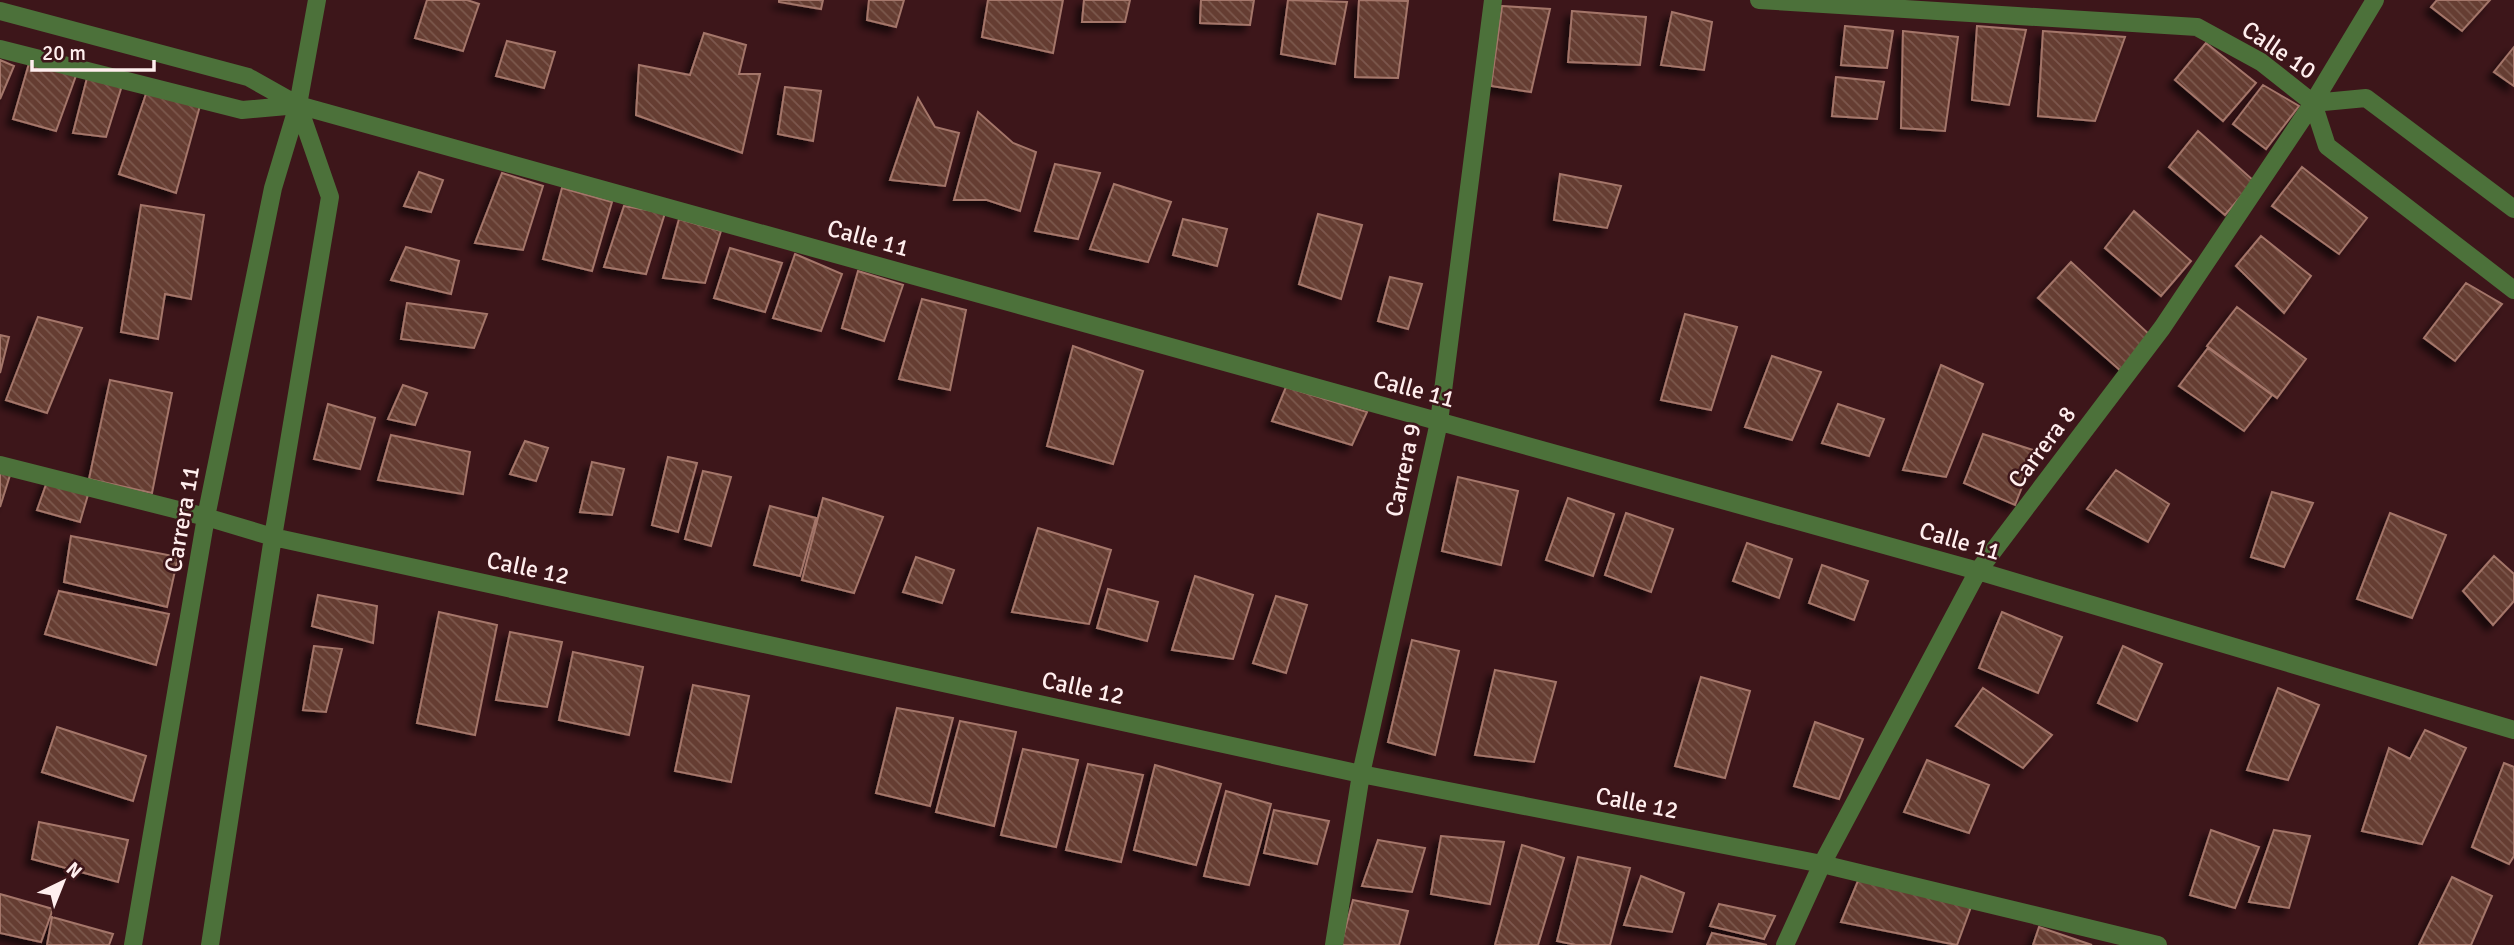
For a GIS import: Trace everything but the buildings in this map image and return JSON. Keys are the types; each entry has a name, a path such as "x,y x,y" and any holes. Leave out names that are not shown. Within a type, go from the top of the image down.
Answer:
{"street":[{"name":"Carrera 11","path":"133,945 206,517 273,188 298,105 317,0"},
{"name":"Carrera 9","path":"1334,945 1361,774 1439,422 1493,0"},
{"name":"Calle 10","path":"1759,0 2197,27 2261,62 2313,103 2327,146 2514,290"},
{"name":"Carrera 8","path":"1785,945 1822,864 1978,571 2162,328 2313,103 2375,0"},
{"name":"Calle 11","path":"0,11 248,77 298,105 1978,571 2514,730"},
{"name":"Calle 11","path":"0,49 242,110 298,105"},
{"name":"Calle 10","path":"2313,103 2366,98 2514,209"},
{"name":"Carrera 11","path":"210,945 272,537 330,197 298,105"},
{"name":"Calle 12","path":"0,465 206,517 272,537 1361,774 1822,864 2158,945"}]}
